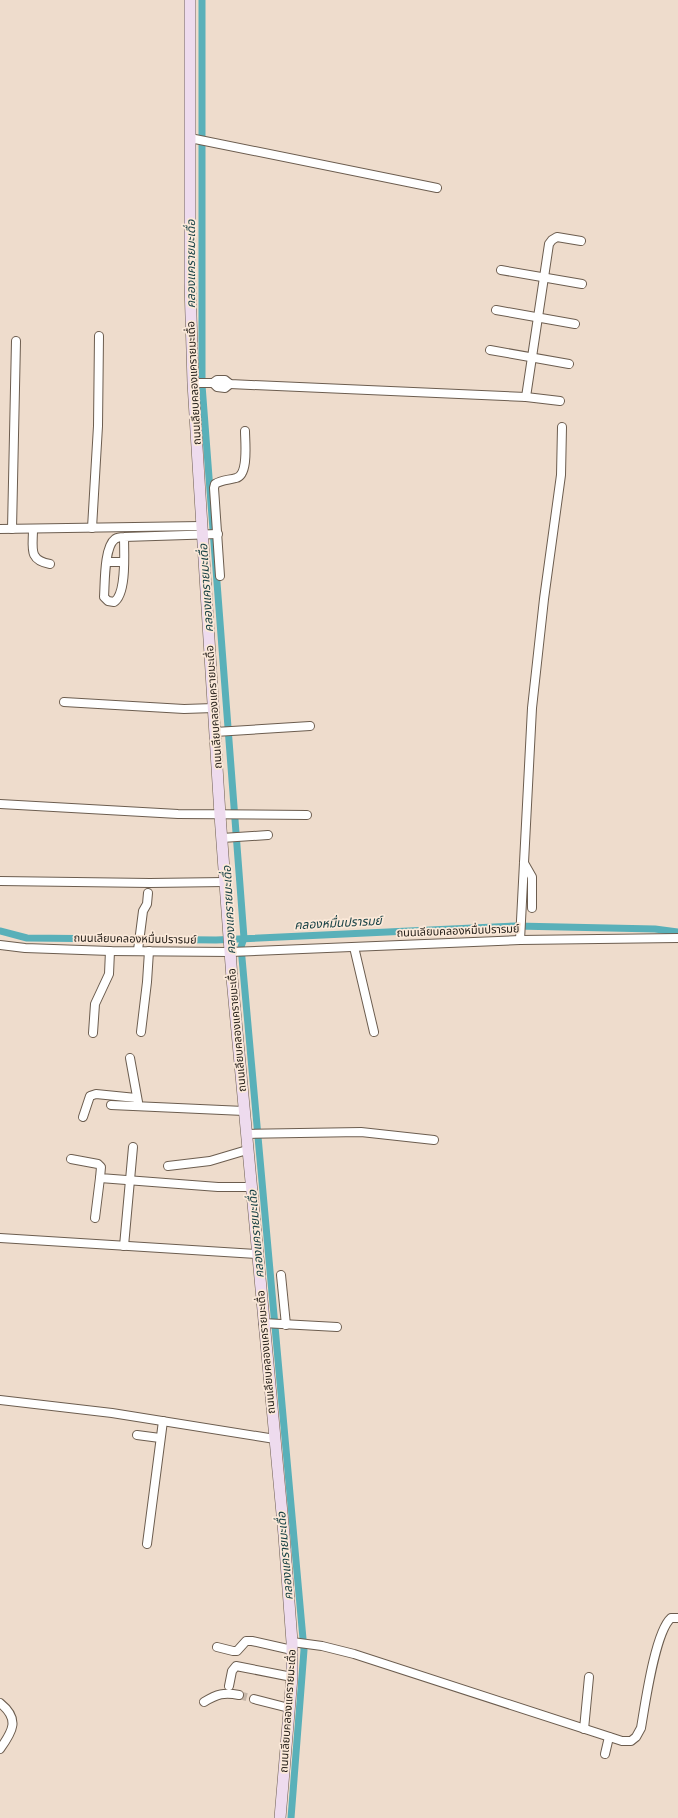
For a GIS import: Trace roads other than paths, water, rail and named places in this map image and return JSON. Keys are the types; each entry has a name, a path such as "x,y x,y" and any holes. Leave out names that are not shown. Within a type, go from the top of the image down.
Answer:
{"street":[{"name":"ถนนเลียบคลองแครายมะเดื่อ","path":"190,0 198,139 190,277 208,533 214,708 222,731 227,815 228,837 225,882 234,947 244,1111 254,1133 247,1150 257,1254 275,1324 275,1439 297,1644 292,1677 280,1818"},
{"path":"198,139 437,188"},
{"path":"526,397 549,244 552,240 557,238 581,241"},
{"path":"501,270 582,284"},
{"path":"496,310 575,324"},
{"path":"92,528 98,426 99,336"},
{"path":"12,529 16,342"},
{"path":"490,350 569,364"},
{"path":"198,383 214,383 217,387 225,388 230,384 526,397 560,401"},
{"path":"521,934 532,708 544,599 561,475 562,427"},
{"path":"220,576 208,533 215,484 238,478 242,475 245,468 245,431"},
{"path":"0,529 92,528 208,533"},
{"path":"34,529 33,552 36,559 40,562 50,564"},
{"path":"124,537 122,586 118,600 108,602 104,597 107,562 110,545 116,538 124,537 208,533"},
{"path":"107,562 123,562"},
{"path":"64,702 184,709 214,708"},
{"path":"222,731 310,726"},
{"path":"0,804 227,815 308,815"},
{"path":"228,837 268,835"},
{"path":"524,863 532,877 532,908"},
{"path":"0,881 150,883 225,882"},
{"path":"138,950 143,912 147,904 148,893"},
{"name":"ถนนเลียบคลองหมื่นปรารมย์","path":"0,945 26,948 149,951 234,947 354,947 521,934 678,938"},
{"path":"354,947 374,1032"},
{"path":"93,1033 95,1004 109,974 110,951"},
{"path":"141,1032 147,988 149,951"},
{"path":"130,1058 136,1098 139,1106"},
{"path":"83,1117 90,1096 96,1094 136,1098"},
{"path":"111,1105 244,1111"},
{"path":"254,1133 361,1132 434,1140"},
{"path":"124,1246 133,1147"},
{"path":"168,1166 210,1161 247,1150"},
{"path":"71,1160 98,1164 101,1167 95,1218"},
{"path":"100,1178 130,1181 251,1187"},
{"path":"0,1238 257,1254"},
{"path":"281,1275 275,1324 337,1327"},
{"path":"0,1400 163,1421 275,1439"},
{"path":"148,1544 163,1421"},
{"path":"137,1435 160,1438"},
{"path":"217,1647 237,1651 246,1641 252,1641 297,1644 347,1652 609,1737 622,1741 631,1741 636,1737 641,1728 655,1658 664,1628 671,1618 678,1618"},
{"path":"228,1686 232,1671 236,1666 292,1677"},
{"path":"584,1729 589,1677"},
{"path":"204,1702 220,1693 239,1695"},
{"path":"254,1700 289,1708"},
{"path":"0,1703 11,1713 13,1723 11,1734 0,1749"},
{"path":"605,1754 609,1737"}],"waterway":[{"name":"คลองแครายมะเดื่อ","path":"202,0 202,385 244,938 241,947 304,1650 291,1818"},
{"name":"คลองหมื่นปรารมย์","path":"0,931 27,938 216,940 516,926 655,929 678,932"}],"tunnel":[{"path":"239,1695 254,1699"}]}
